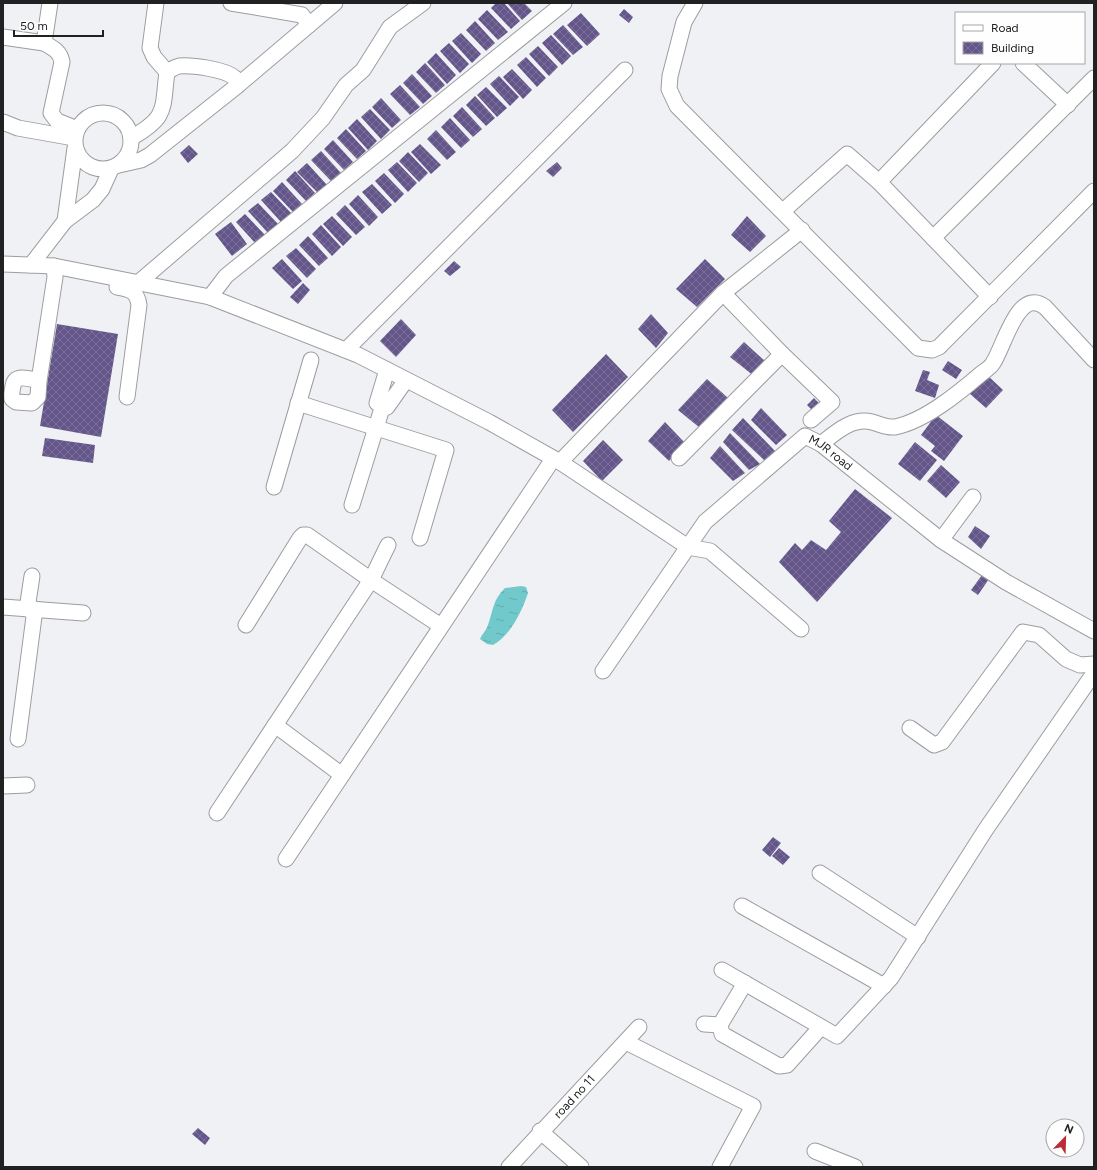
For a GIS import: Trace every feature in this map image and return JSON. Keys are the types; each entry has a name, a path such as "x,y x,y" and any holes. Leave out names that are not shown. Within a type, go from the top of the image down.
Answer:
{"street":[{"path":"44,43 50,3"},
{"path":"131,138 156,122 161,114 167,72 154,57 150,48 156,3"},
{"path":"231,3 302,15 309,24"},
{"path":"3,37 44,43 61,54 62,62 51,113 57,122 75,138 78,157 84,164 102,170 141,160 150,155 237,86 335,3"},
{"path":"138,283 292,151 323,118 346,85 363,70 390,27 423,3"},
{"path":"210,297 226,276 564,3"},
{"path":"695,3 684,22 670,76 669,90 677,106 918,348 932,350 939,347 1094,191"},
{"path":"879,182 992,64"},
{"path":"1024,64 1068,105"},
{"path":"167,72 177,67 194,66 232,76 237,82 237,86"},
{"path":"346,350 625,70"},
{"path":"933,238 1094,78"},
{"path":"31,265 65,222 93,200 102,189 115,167 130,150 131,138 125,124 118,117 99,113 82,121 75,138 65,222"},
{"path":"3,122 18,128 75,138"},
{"path":"783,212 847,154 879,182 990,297"},
{"path":"286,859 441,626 557,460 723,293 802,230"},
{"path":"3,264 31,265 134,292 138,297 139,305 127,397"},
{"path":"54,272 138,283 210,297 346,350 489,422 557,460 688,547 710,551 801,629"},
{"path":"39,381 54,272"},
{"path":"723,293 782,354 832,402 811,420"},
{"path":"821,444 850,424 872,422 888,427 895,427 906,424 951,400 993,364 1018,313 1025,306 1032,303 1039,303 1045,307 1094,360"},
{"path":"679,458 782,354"},
{"path":"274,487 311,360"},
{"path":"387,370 377,403 387,407 406,380"},
{"path":"298,402 446,450 420,538"},
{"path":"352,504 383,405"},
{"name":"MJR road","path":"604,671 705,522 800,438 805,436 810,437 821,444 941,540 1006,582 1094,632"},
{"path":"941,540 973,497"},
{"path":"246,625 303,535 307,534 371,580 441,626"},
{"path":"216,813 371,580 388,546"},
{"path":"18,739 31,609 32,576"},
{"path":"3,607 84,613"},
{"path":"910,728 934,745 942,742 1023,632 1040,635 1066,659 1080,665 1094,664"},
{"path":"722,970 837,1036 891,978 986,829 1094,673"},
{"path":"275,725 342,774"},
{"path":"3,786 27,785"},
{"path":"820,873 918,937"},
{"path":"742,906 884,986"},
{"path":"745,983 720,1025 722,1034 779,1066 787,1065 820,1027"},
{"path":"704,1024 720,1025"},
{"name":"road no 11","path":"509,1167 540,1131 639,1027"},
{"path":"626,1042 753,1106 720,1167"},
{"path":"540,1131 581,1167"},
{"path":"815,1151 854,1167"}],"water":[{"path":"521,586 526,587 528,593 515,622 499,641 493,645 487,644 480,639 487,627 498,596 505,588"}],"building":[{"path":"496,3 504,3 520,21 511,29 491,8"},
{"path":"507,3 524,3 532,11 522,20"},
{"path":"624,9 633,17 629,23 619,15"},
{"path":"487,10 508,32 498,40 478,19"},
{"path":"581,13 600,34 587,46 567,25"},
{"path":"475,21 495,43 486,51 466,30"},
{"path":"563,25 583,47 573,55 553,34"},
{"path":"461,33 481,54 472,63 452,41"},
{"path":"551,35 571,56 562,65 542,43"},
{"path":"449,43 469,64 460,73 440,51"},
{"path":"538,46 558,67 549,76 529,54"},
{"path":"436,53 456,75 447,84 427,62"},
{"path":"526,57 546,78 537,87 517,65"},
{"path":"425,63 445,85 436,93 416,72"},
{"path":"512,69 532,90 523,99 503,77"},
{"path":"412,74 432,96 423,104 403,83"},
{"path":"499,76 519,97 510,106 490,84"},
{"path":"400,85 420,107 410,115 390,94"},
{"path":"486,87 507,108 497,117 477,95"},
{"path":"475,96 495,118 486,126 466,105"},
{"path":"381,98 401,120 392,128 372,107"},
{"path":"462,107 482,129 473,137 453,116"},
{"path":"370,109 390,130 381,139 361,117"},
{"path":"450,118 470,140 461,148 441,127"},
{"path":"357,119 377,141 368,150 348,128"},
{"path":"346,129 366,151 357,159 337,138"},
{"path":"436,130 456,152 447,160 427,139"},
{"path":"333,140 353,162 344,170 324,149"},
{"path":"420,144 441,165 431,174 411,152"},
{"path":"189,145 198,154 188,163 180,153"},
{"path":"321,151 341,173 331,181 311,160"},
{"path":"408,152 428,173 419,182 399,161"},
{"path":"397,162 417,183 408,192 388,170"},
{"path":"557,162 562,168 553,177 546,171"},
{"path":"307,163 327,185 318,193 297,172"},
{"path":"295,171 315,193 306,201 286,180"},
{"path":"384,173 404,194 395,203 375,181"},
{"path":"282,182 302,204 293,212 273,191"},
{"path":"372,184 392,205 382,214 362,192"},
{"path":"271,192 291,213 281,222 261,200"},
{"path":"358,195 378,217 369,226 349,204"},
{"path":"258,203 278,224 268,233 248,211"},
{"path":"345,205 365,227 356,235 336,214"},
{"path":"245,214 265,235 256,244 236,222"},
{"path":"332,216 352,237 343,246 323,224"},
{"path":"747,216 766,236 750,252 731,235"},
{"path":"231,222 247,244 232,256 215,234"},
{"path":"321,225 341,247 332,256 312,234"},
{"path":"308,236 328,258 319,266 299,245"},
{"path":"296,248 316,269 307,278 286,256"},
{"path":"282,259 302,281 293,289 272,268"},
{"path":"705,259 725,279 697,307 676,289"},
{"path":"454,261 461,267 450,276 444,271"},
{"path":"303,283 310,290 298,304 290,297"},
{"path":"651,314 668,333 656,348 638,329"},
{"path":"401,319 416,335 396,357 380,341"},
{"path":"57,324 118,334 101,437 40,426"},
{"path":"744,342 766,362 754,376 730,357"},
{"path":"606,354 628,377 573,432 552,410"},
{"path":"948,361 962,370 956,379 942,370"},
{"path":"923,370 930,372 927,380 939,385 935,398 915,391"},
{"path":"986,374 1003,390 986,408 969,393"},
{"path":"707,379 728,398 700,428 678,410"},
{"path":"814,398 821,405 814,412 807,405"},
{"path":"761,408 787,435 776,445 751,420"},
{"path":"936,415 963,436 944,461 931,451 935,446 921,435"},
{"path":"743,418 775,451 766,462 732,430"},
{"path":"665,422 685,443 669,461 648,441"},
{"path":"730,433 760,464 749,470 723,442"},
{"path":"45,438 95,445 93,463 42,456"},
{"path":"603,440 623,460 602,481 583,461"},
{"path":"915,442 937,460 920,481 898,464"},
{"path":"720,446 745,473 733,481 710,458"},
{"path":"941,465 960,482 946,498 927,481"},
{"path":"855,489 892,518 817,602 779,562 795,543 802,550 811,540 826,550 841,532 829,521"},
{"path":"975,526 990,536 981,549 968,537"},
{"path":"985,571 991,576 978,595 971,590"},
{"path":"773,837 781,843 770,857 762,850"},
{"path":"779,848 790,857 783,865 772,856"},
{"path":"198,1128 210,1138 205,1145 192,1134"}]}
